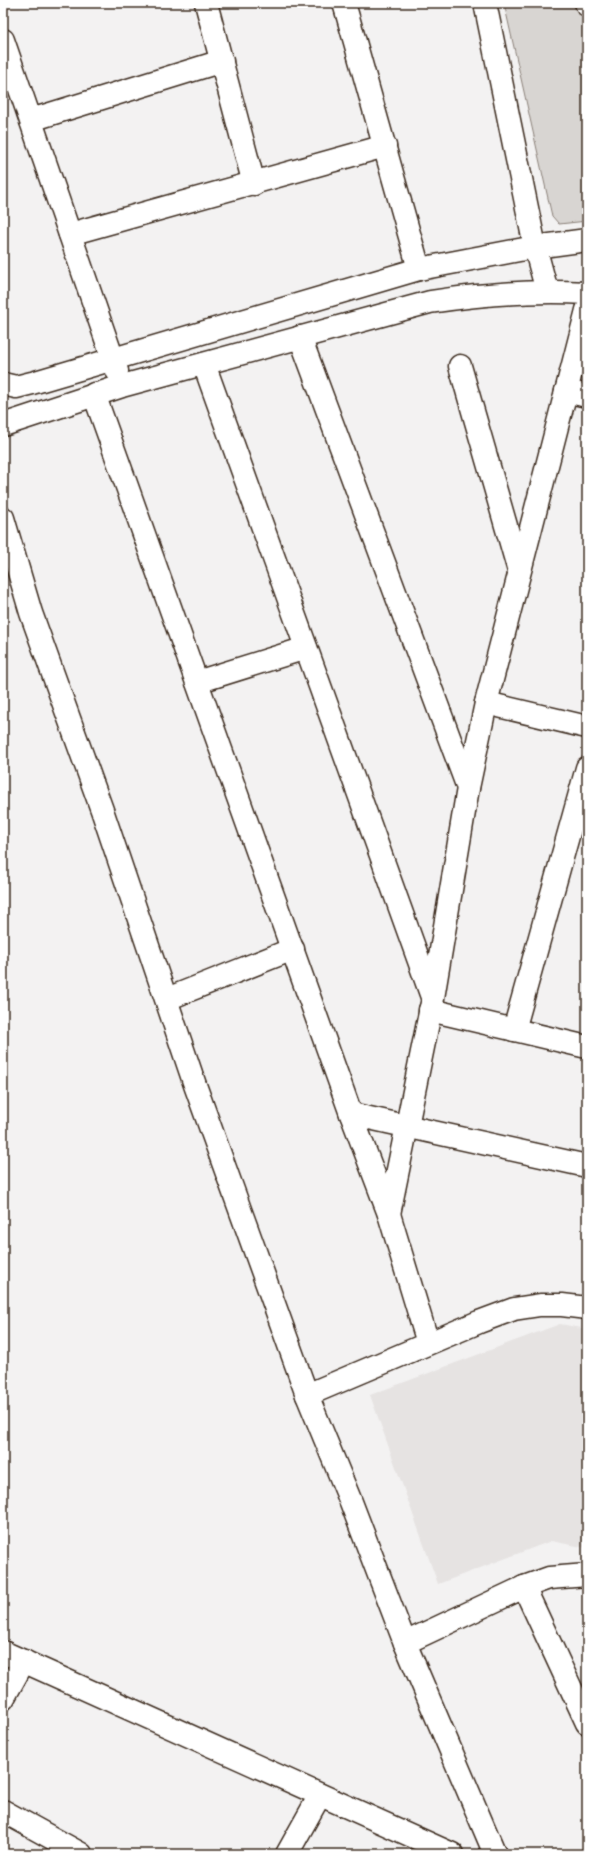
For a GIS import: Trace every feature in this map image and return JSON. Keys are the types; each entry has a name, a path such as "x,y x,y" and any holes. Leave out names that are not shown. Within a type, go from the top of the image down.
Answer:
{"street":[{"path":"206,3 254,184"},
{"path":"344,3 419,269"},
{"path":"485,3 535,247 547,291"},
{"path":"3,40 122,386"},
{"path":"31,120 222,61"},
{"path":"70,234 254,184 385,146"},
{"path":"3,384 16,387 419,269 535,247 587,240"},
{"path":"3,425 94,394 430,302 464,297 547,291 587,293"},
{"path":"389,1214 432,1004 468,788 486,703 587,310"},
{"path":"300,337 468,788"},
{"path":"204,364 432,1004"},
{"path":"460,366 519,572"},
{"path":"566,391 587,396"},
{"path":"94,394 351,1114 389,1214 428,1343"},
{"path":"3,518 30,614 102,810 195,1085 306,1396 351,1502 405,1643 495,1854"},
{"path":"196,682 306,648"},
{"path":"486,703 587,726"},
{"path":"514,1030 587,768"},
{"path":"167,999 293,949"},
{"path":"432,1004 514,1030 587,1047"},
{"path":"351,1114 587,1166"},
{"path":"306,1396 428,1343 479,1322 514,1310 540,1305 562,1305 587,1308"},
{"path":"405,1643 524,1587 549,1578 587,1575"},
{"path":"524,1587 584,1711"},
{"path":"3,1652 452,1854"},
{"path":"3,1699 24,1661"},
{"path":"287,1854 320,1795"},
{"path":"3,1811 81,1854"}],"shaded area":[{"path":"504,3 576,3 587,26 587,221 559,224 552,216"},
{"path":"560,1324 587,1329 587,1548 551,1541 438,1584 370,1395"}]}
